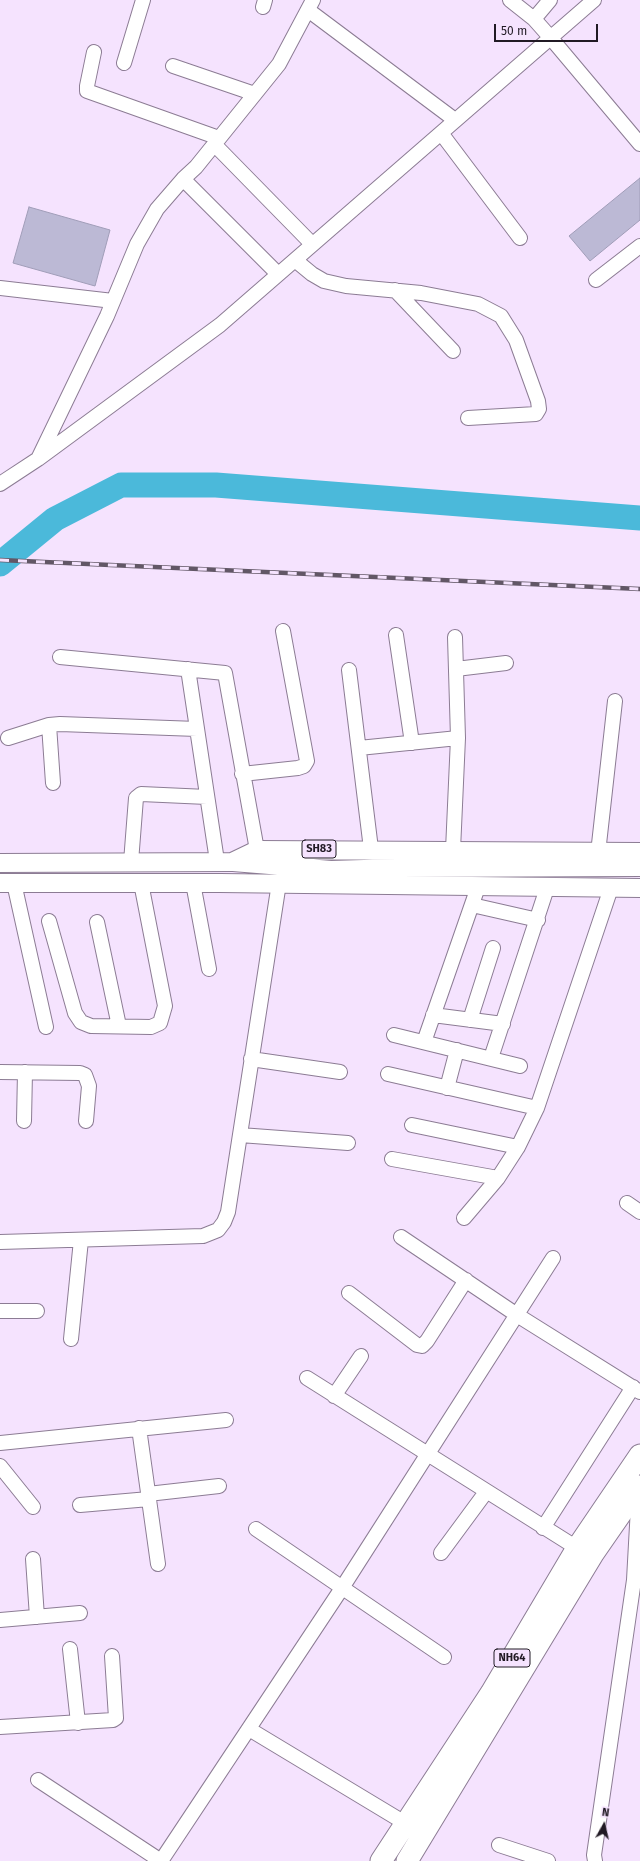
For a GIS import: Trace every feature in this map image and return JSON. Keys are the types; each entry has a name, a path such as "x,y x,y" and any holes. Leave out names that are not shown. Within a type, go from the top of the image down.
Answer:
{"highway":[{"name":"NH64","path":"381,1861 491,1693 577,1548 640,1455"},
{"name":"NH64","path":"407,1861 593,1554 640,1486"}],"main road":[{"name":"SH83","path":"0,863 224,862 257,850 371,849 598,853 640,852"},
{"path":"224,862 331,870 398,868 640,867"},
{"path":"7,883 279,883 547,888 640,888"}],"street":[{"path":"124,63 143,0"},
{"path":"510,0 534,19 640,144"},
{"path":"0,484 38,459 220,324 594,0"},
{"path":"534,19 547,1"},
{"path":"38,459 107,316 137,244 157,209 183,179 196,167 279,64 310,5 455,120"},
{"path":"94,52 86,86 87,91 217,141 312,244"},
{"path":"173,66 255,94"},
{"path":"441,133 520,238"},
{"path":"183,179 278,274"},
{"path":"596,280 640,246"},
{"path":"295,260 312,274 324,281 346,286 421,293 478,304 500,316 516,340 538,401 539,409 536,414 468,418"},
{"path":"0,288 113,301"},
{"path":"395,290 453,350"},
{"path":"242,774 298,768 304,766 307,761 283,631"},
{"path":"396,635 412,742"},
{"path":"453,850 458,738 455,637"},
{"path":"60,657 225,673 242,774 257,850"},
{"path":"456,669 506,663"},
{"path":"188,670 207,798 224,862"},
{"path":"349,670 371,849"},
{"path":"598,853 615,701"},
{"path":"8,738 49,725 60,724 197,729"},
{"path":"49,725 53,783"},
{"path":"359,748 458,738"},
{"path":"131,862 136,798 141,794 207,798"},
{"path":"7,883 46,1027"},
{"path":"49,921 75,1013 81,1022 91,1026 151,1027 160,1023 165,1006 141,883"},
{"path":"193,883 209,969"},
{"path":"0,1242 204,1236 218,1230 224,1222 228,1212 279,883"},
{"path":"424,1042 478,887"},
{"path":"491,1058 538,920 547,888"},
{"path":"464,1218 498,1178 518,1147 537,1108 611,888"},
{"path":"472,905 538,920"},
{"path":"98,922 119,1026"},
{"path":"470,1020 494,948"},
{"path":"433,1015 502,1024"},
{"path":"394,1035 520,1066"},
{"path":"447,1088 457,1050"},
{"path":"252,1059 340,1072"},
{"path":"0,1072 80,1073 85,1075 89,1086 86,1121"},
{"path":"24,1121 25,1072"},
{"path":"388,1074 537,1108"},
{"path":"412,1125 518,1147"},
{"path":"240,1136 348,1144"},
{"path":"392,1159 498,1178"},
{"path":"627,1203 640,1212"},
{"path":"401,1236 517,1315 636,1389 542,1528"},
{"path":"71,1338 81,1240"},
{"path":"38,1780 161,1861 342,1588 553,1258"},
{"path":"349,1293 417,1345 422,1346 427,1341 466,1280"},
{"path":"0,1311 37,1311"},
{"path":"334,1396 361,1356"},
{"path":"307,1378 542,1528 577,1548"},
{"path":"0,1444 139,1428 226,1420"},
{"path":"139,1428 158,1564"},
{"path":"0,1466 33,1507"},
{"path":"80,1505 148,1497 220,1486"},
{"path":"595,1861 595,1847 634,1580 640,1486"},
{"path":"441,1553 486,1492"},
{"path":"256,1529 444,1657"},
{"path":"33,1559 37,1617"},
{"path":"0,1620 80,1613"},
{"path":"70,1649 78,1723"},
{"path":"0,1727 108,1722 114,1720 116,1718 112,1656"},
{"path":"249,1729 405,1823"},
{"path":"500,1845 548,1861"}],"building":[{"path":"640,178 640,220 590,261 569,236"},
{"path":"29,207 110,230 95,286 13,263"}],"waterway":[{"path":"0,564 55,519 121,485 216,485 640,518"}],"railway":[{"path":"0,560 640,589"}]}
